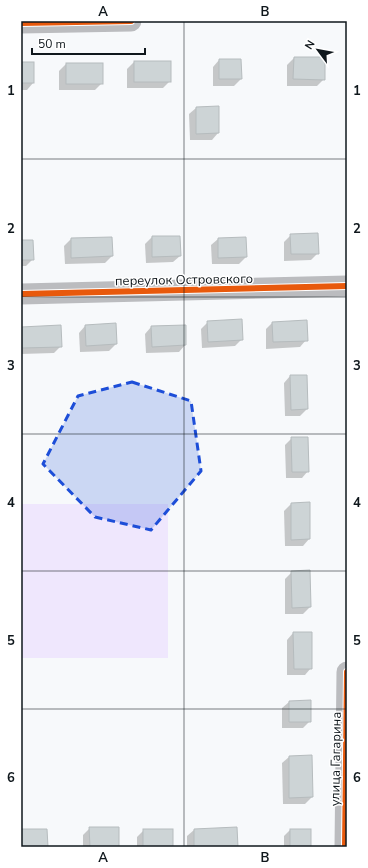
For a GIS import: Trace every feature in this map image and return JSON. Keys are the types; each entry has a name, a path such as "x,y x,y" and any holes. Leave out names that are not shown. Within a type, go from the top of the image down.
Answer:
{"street":[{"path":"21,24 131,21"},
{"name":"переулок Островского","path":"21,294 347,286"},
{"name":"улица Гагарина","path":"345,847 347,672"}],"highlighted area":[{"path":"132,382 191,401 201,471 151,530 95,517 43,464 78,396"}],"shaded area":[{"path":"21,504 168,504 168,658 21,658"}],"building":[{"path":"294,57 325,57 325,80 293,79"},
{"path":"219,59 241,59 242,79 219,79"},
{"path":"134,61 171,61 171,82 134,82"},
{"path":"21,62 34,62 34,83 21,83"},
{"path":"66,63 103,63 103,84 66,84"},
{"path":"219,106 219,133 196,134 196,107"},
{"path":"318,233 319,254 291,254 290,234"},
{"path":"152,236 180,236 181,256 152,257"},
{"path":"112,237 113,256 71,258 71,238"},
{"path":"246,237 247,257 218,258 218,238"},
{"path":"21,240 33,240 34,260 21,260"},
{"path":"242,319 243,340 208,342 207,321"},
{"path":"307,320 308,341 273,342 272,322"},
{"path":"116,323 117,344 86,346 85,325"},
{"path":"61,325 62,347 22,348 21,327"},
{"path":"186,325 186,345 152,347 151,326"},
{"path":"290,375 307,375 308,409 291,410"},
{"path":"291,437 308,437 309,472 292,472"},
{"path":"310,502 310,539 291,540 291,503"},
{"path":"310,570 311,607 292,608 291,571"},
{"path":"293,632 312,632 312,669 294,669"},
{"path":"311,700 311,722 289,722 289,701"},
{"path":"312,755 313,797 289,798 289,756"},
{"path":"89,827 119,827 119,847 90,847"},
{"path":"237,827 238,847 194,847 194,829"},
{"path":"21,829 47,829 48,847 21,847"},
{"path":"143,829 173,829 173,847 143,847"},
{"path":"290,829 311,829 311,847 290,847"}],"cycle path":[{"path":"21,23 131,21"},
{"path":"21,294 347,286"},
{"path":"345,847 347,672"}]}
